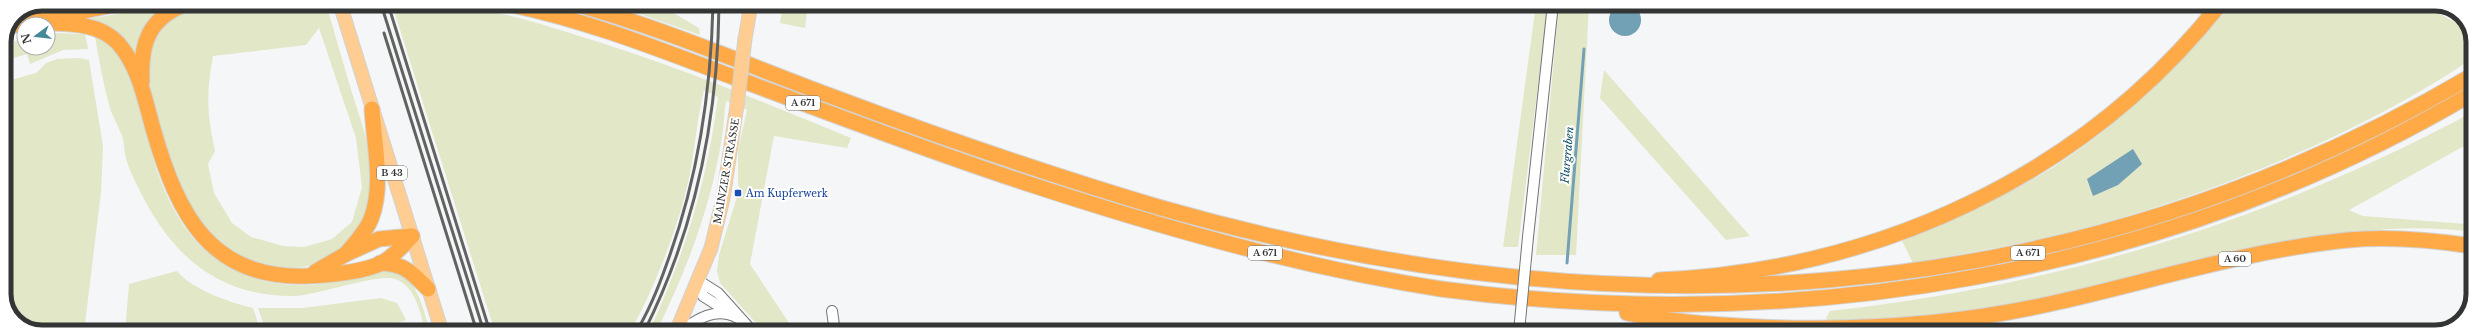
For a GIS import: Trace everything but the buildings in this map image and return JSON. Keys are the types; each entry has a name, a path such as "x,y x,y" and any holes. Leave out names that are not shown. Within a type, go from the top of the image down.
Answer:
{"highway":[{"path":"56,16 82,11"},
{"path":"143,88 141,61 150,30 160,19 174,11"},
{"name":"A 671","path":"539,11 626,37 941,154 1096,206 1194,235 1295,260 1410,283 1513,298 1591,304"},
{"name":"A 671","path":"598,11 667,33 946,138 1160,208 1295,244 1385,262 1459,274 1649,289 1786,287 1878,279 2007,257 2128,227 2243,187 2355,138 2466,79"},
{"name":"A 671","path":"1550,282 1676,280 1771,267 1839,253 1891,237 1943,217 2008,184 2045,162 2092,130 2142,89 2176,55 2214,11"},
{"path":"56,24 80,25 107,34 118,44 131,62 143,88 162,158 172,185 194,224 206,240 221,253 254,271 286,276 329,275 380,264 396,264 408,269 428,289"},
{"path":"1591,304 1684,307 1810,302 1949,285 2046,265 2157,235 2259,198 2359,155 2466,97"},
{"path":"346,254 362,235 371,220 375,205 377,188 372,109"},
{"path":"306,276 328,266 346,254 379,239 412,236"},
{"path":"380,264 412,236"},
{"name":"A 60","path":"1902,325 1988,316 2057,302 2241,258 2310,245 2350,240 2385,239 2417,240 2466,245"},
{"name":"A 60","path":"1591,304 1661,320 1729,325"}],"main road":[{"name":"B 43","path":"342,11 440,325"},
{"name":"MAINZER STRASSE","path":"679,325 699,281 711,248 723,199 750,11"}],"street":[{"path":"1520,325 1552,11"},
{"path":"699,281 703,296 740,319"},
{"path":"699,281 718,293 746,325"},
{"path":"832,311 834,325"},
{"path":"690,325 698,318 728,312"}],"green space":[{"path":"134,11 169,11 136,64 83,20"},
{"path":"177,11 328,11 365,133 371,161 372,175 372,189 367,213 346,244 337,252 321,262 308,266 277,268 254,265 234,257 215,241 200,225 181,194 168,158 151,99 148,81 147,60 154,35 165,19","holes":["319,28 356,138 362,187 352,222 332,239 304,247 283,246 251,237 232,223 214,193 208,164 215,151 210,126 208,104 209,82 213,56 306,45"]},
{"path":"394,11 491,11 545,25 682,71 851,138 847,148 774,136 750,264 790,325 758,325 720,283 717,271 719,255 740,187 738,186 738,150 747,110 726,101 723,132 717,163 704,213 688,261 667,309 659,325 652,325 684,246 708,159 718,97 704,90 685,196 665,257 648,297 634,325 493,325"},
{"path":"631,11 670,11 699,28 700,35"},
{"path":"782,11 807,11 805,28 780,23"},
{"path":"1535,11 1547,11 1518,247 1503,247"},
{"path":"1558,11 1589,11 1576,255 1536,255"},
{"path":"2225,11 2434,11 2460,25 2464,30 2466,40 2466,62 2378,115 2273,164 2219,185 2111,221 2058,235 1913,263 1902,241 2016,189 2052,168 2077,151 2125,113 2190,49"},
{"path":"56,33 85,34 88,49 63,50 56,53"},
{"path":"95,37 109,43 120,57 130,75 138,96 159,176 177,215 196,241 217,259 247,276 281,284 316,284 333,282 378,270 395,271 409,280 414,287 421,301 428,325 424,325 416,301 408,288 395,279 387,278 362,281 305,295 294,296 266,294 241,289 218,279 198,266 180,250 164,231 137,185 128,166 123,138 109,105"},
{"path":"16,41 16,56 20,56 11,59 11,42"},
{"path":"28,56 49,56 30,64"},
{"path":"80,58 89,60 103,146 101,192 85,325 38,325 29,322 23,319 16,311 13,306 11,296 11,80 36,73 46,63 57,59"},
{"path":"1604,70 1750,236 1726,240 1600,98"},
{"path":"2466,116 2466,145 2349,210 2363,216 2466,224 2466,231 2414,228 2355,232 2269,247 2098,288 1990,310 1922,318 1831,322 1826,318 1830,311 1915,300 1999,285 2081,266 2161,243 2241,216 2319,186 2396,151"},
{"path":"177,271 183,278 201,289 223,299 253,308 259,325 126,325 129,284"},
{"path":"381,298 397,303 406,320 391,325 264,325 258,308 303,308"}],"water":[{"path":"1612,11 1638,11 1641,20 1638,29 1634,33 1625,36 1616,33 1612,29 1609,20"},
{"path":"2133,149 2142,164 2118,185 2093,196 2087,179"}],"waterway":[{"name":"Flurgraben","path":"1567,263 1584,49"}],"railway":[{"path":"383,11 482,325"},
{"path":"390,11 488,325"},
{"path":"640,325 664,272 678,231 695,168 706,103 713,11"},
{"path":"647,325 678,253 701,172 709,131 714,90 718,47 719,11"},
{"path":"384,33 475,325"}],"place":[{"name":"Am Kupferwerk","path":"738,193"}]}
